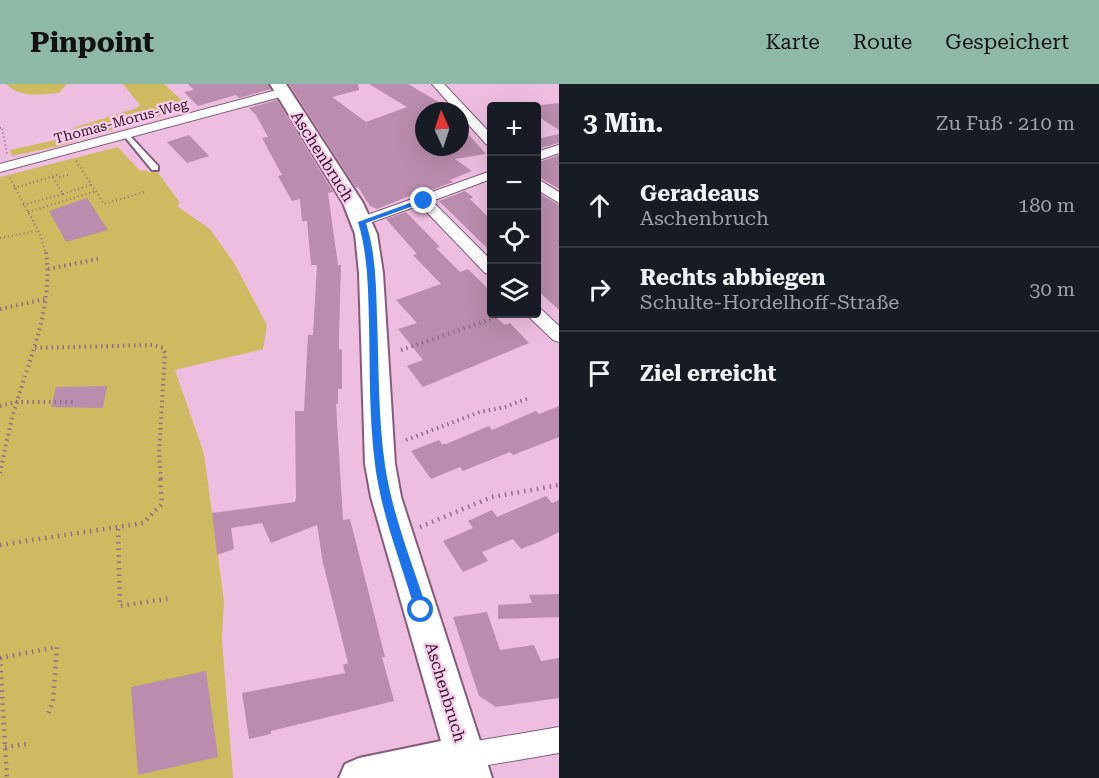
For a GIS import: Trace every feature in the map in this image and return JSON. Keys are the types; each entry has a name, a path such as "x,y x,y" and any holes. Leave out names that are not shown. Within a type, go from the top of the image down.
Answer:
{"street":[{"path":"438,84 487,136"},
{"name":"Thomas-Morus-Weg","path":"4,167 127,136 281,88"},
{"name":"Aschenbruch","path":"281,88 353,203 362,222 369,247 375,406 380,464 398,537 468,767 359,778"},
{"path":"540,156 559,149"},
{"path":"362,222 487,177"},
{"path":"541,185 559,198"},
{"path":"424,201 487,264"},
{"path":"541,318 559,336"},
{"path":"468,767 559,740"}],"lane":[{"path":"127,136 155,168"}],"path":[{"path":"0,128 2,127 4,167 42,240 48,269 45,299 35,348 16,402 0,473"},
{"path":"70,151 104,204 145,192"},
{"path":"14,188 52,176 71,174"},
{"path":"52,176 63,194"},
{"path":"24,205 91,184"},
{"path":"28,212 96,191"},
{"path":"0,238 36,231"},
{"path":"48,269 98,259"},
{"path":"0,309 45,299"},
{"path":"401,350 494,318"},
{"path":"0,545 143,524 162,504 159,453 165,353 163,348 153,345 35,348"},
{"path":"406,440 480,412 505,407 529,398"},
{"path":"0,406 16,402 74,402"},
{"path":"398,537 492,497 559,485"},
{"path":"118,529 120,606 172,598"},
{"path":"7,778 0,658 57,647 53,702 48,714"},
{"path":"5,747 28,744"}],"shaded area":[{"path":"6,84 67,84 59,93 38,95 18,92"},
{"path":"123,84 164,84 189,107 59,146 12,156 10,150 78,135 73,128 137,108 140,105"},
{"path":"118,147 140,171 146,170 149,173 157,171 180,203 177,206 210,229 234,263 267,325 263,349 175,370 204,454 224,601 222,640 233,778 0,778 0,177"}],"building":[{"path":"188,84 268,84 271,89 239,98 236,95 198,106 184,92 194,90"},
{"path":"289,84 358,84 359,90 332,97 366,122 407,107 369,84 408,84 439,102 415,102 415,156 469,156 469,135 486,154 455,159 472,171 450,180 453,182 429,191 427,189 377,209 370,206 358,187 356,188"},
{"path":"277,100 333,192 328,193 338,265 341,265 339,349 342,350 342,389 338,389 338,404 336,404 343,520 350,519 394,701 271,731 271,734 249,739 242,693 345,673 343,665 348,663 323,563 317,525 271,543 262,523 231,528 234,549 217,555 212,513 295,502 296,498 295,411 304,411 308,335 313,335 317,265 311,265 307,221 302,221 300,199 292,201 278,176 282,175 262,138 268,137 256,115 249,108"},
{"path":"559,103 559,130 541,119 541,105"},
{"path":"559,134 559,143 541,148 541,138"},
{"path":"189,135 209,156 187,163 167,142"},
{"path":"559,155 559,189 541,178 541,162"},
{"path":"465,191 473,197 470,199 487,216 487,248 439,201"},
{"path":"541,194 559,205 559,310 541,294"},
{"path":"87,198 108,230 66,242 49,211"},
{"path":"406,212 440,247 436,248 460,272 468,269 487,288 487,318 497,318 505,325 510,323 529,343 423,387 407,366 423,360 398,329 417,323 396,300 441,284 413,255 417,254 386,219"},
{"path":"107,386 103,408 51,407 56,387"},
{"path":"559,406 559,437 513,455 510,452 463,471 460,467 431,479 411,451 439,440 442,444 446,444 489,426 492,430 536,411 539,414"},
{"path":"546,496 552,503 559,500 559,532 521,549 513,539 482,552 488,561 463,572 443,541 473,528 468,521 492,510 497,517"},
{"path":"559,594 559,617 498,619 498,605 532,603 529,595"},
{"path":"487,612 500,650 534,645 541,661 559,658 559,698 496,707 479,696 453,617"},
{"path":"206,671 218,757 138,775 131,687"}],"route":[{"path":"421,610 386,497 380,464 375,406 371,273 369,247 362,222 424,201"}]}
